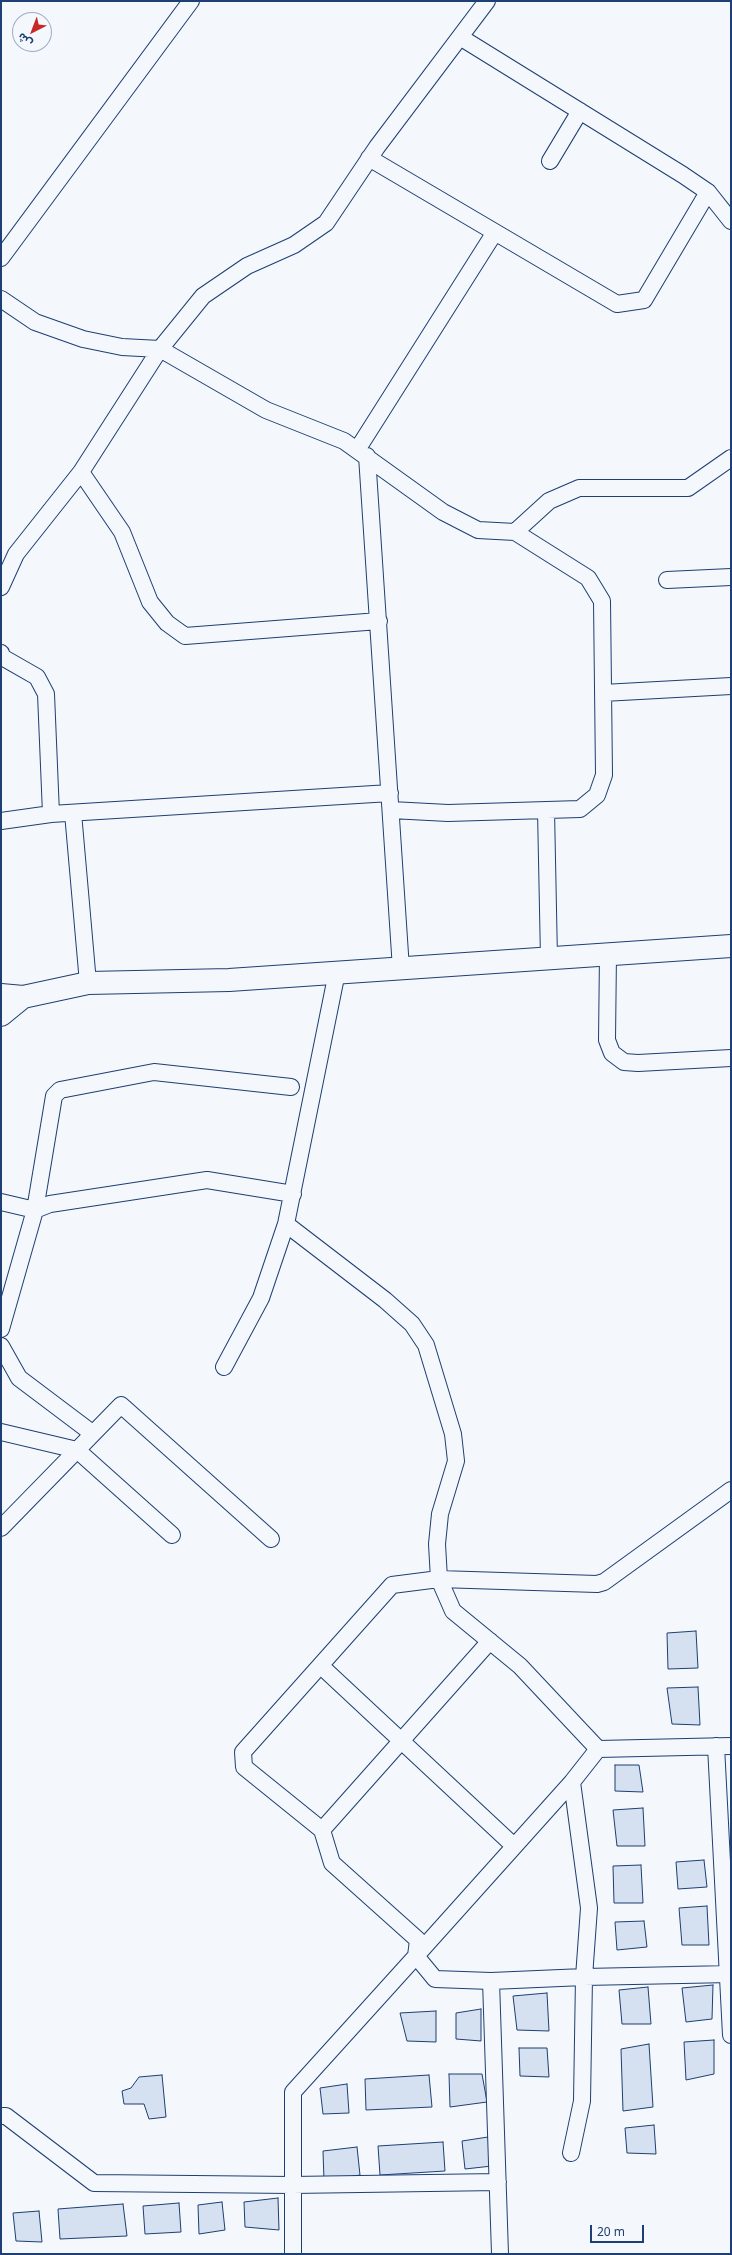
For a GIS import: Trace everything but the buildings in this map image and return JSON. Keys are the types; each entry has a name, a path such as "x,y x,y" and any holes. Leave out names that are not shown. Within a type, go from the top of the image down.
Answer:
{"street":[{"path":"1,258 191,1"},
{"path":"1,587 16,554 81,472 160,349 203,296 247,266 294,245 326,223 369,158 487,1"},
{"path":"460,37 708,192 731,221"},
{"path":"550,161 580,112"},
{"path":"369,158 617,304 644,300 708,192"},
{"path":"401,969 380,621 362,453 494,232"},
{"path":"1,299 35,322 83,339 122,347 160,349 266,410 344,441 443,512 478,530 515,532 588,578 602,601 604,775 597,794 580,810 448,813 391,810"},
{"path":"515,532 549,502 579,488 688,488 731,458"},
{"path":"81,472 122,532 150,602 167,624 185,636 380,621"},
{"path":"667,580 731,577"},
{"path":"1,655 37,677 46,694 51,814"},
{"path":"603,693 731,686"},
{"path":"1,821 51,814 390,793"},
{"path":"546,810 549,959"},
{"path":"73,813 88,983"},
{"path":"1,995 23,997 88,983 229,980 731,946"},
{"path":"608,954 607,1040 612,1053 624,1062 638,1063 731,1058"},
{"path":"224,1366 261,1298 286,1224 337,972"},
{"path":"1,1015 23,997"},
{"path":"1,1330 36,1210 54,1096 60,1090 154,1072 291,1087"},
{"path":"1,1202 36,1210 50,1204 207,1180 293,1194"},
{"path":"286,1224 385,1300 412,1324 426,1345 453,1434 456,1461 440,1514 437,1544 439,1579 452,1611 520,1666 598,1750 723,1746 731,2035"},
{"path":"1,1346 7,1365 19,1378 92,1433"},
{"path":"1,1528 120,1405 271,1539"},
{"path":"1,1432 77,1450 172,1535"},
{"path":"729,1975 584,1977 491,1981 435,1979 416,1956 418,1940 332,1863 322,1830 244,1767 243,1752 322,1666 392,1585 439,1579 597,1584 604,1582 731,1490"},
{"path":"715,1502 731,1501"},
{"path":"322,1830 490,1641"},
{"path":"322,1666 514,1846"},
{"path":"293,2254 293,2092 572,1782 598,1750"},
{"path":"571,2153 582,2101 584,1977 589,1908 572,1782"},
{"path":"491,1981 500,2254"},
{"path":"1,2116 6,2116 94,2183 292,2185 498,2182"}]}
